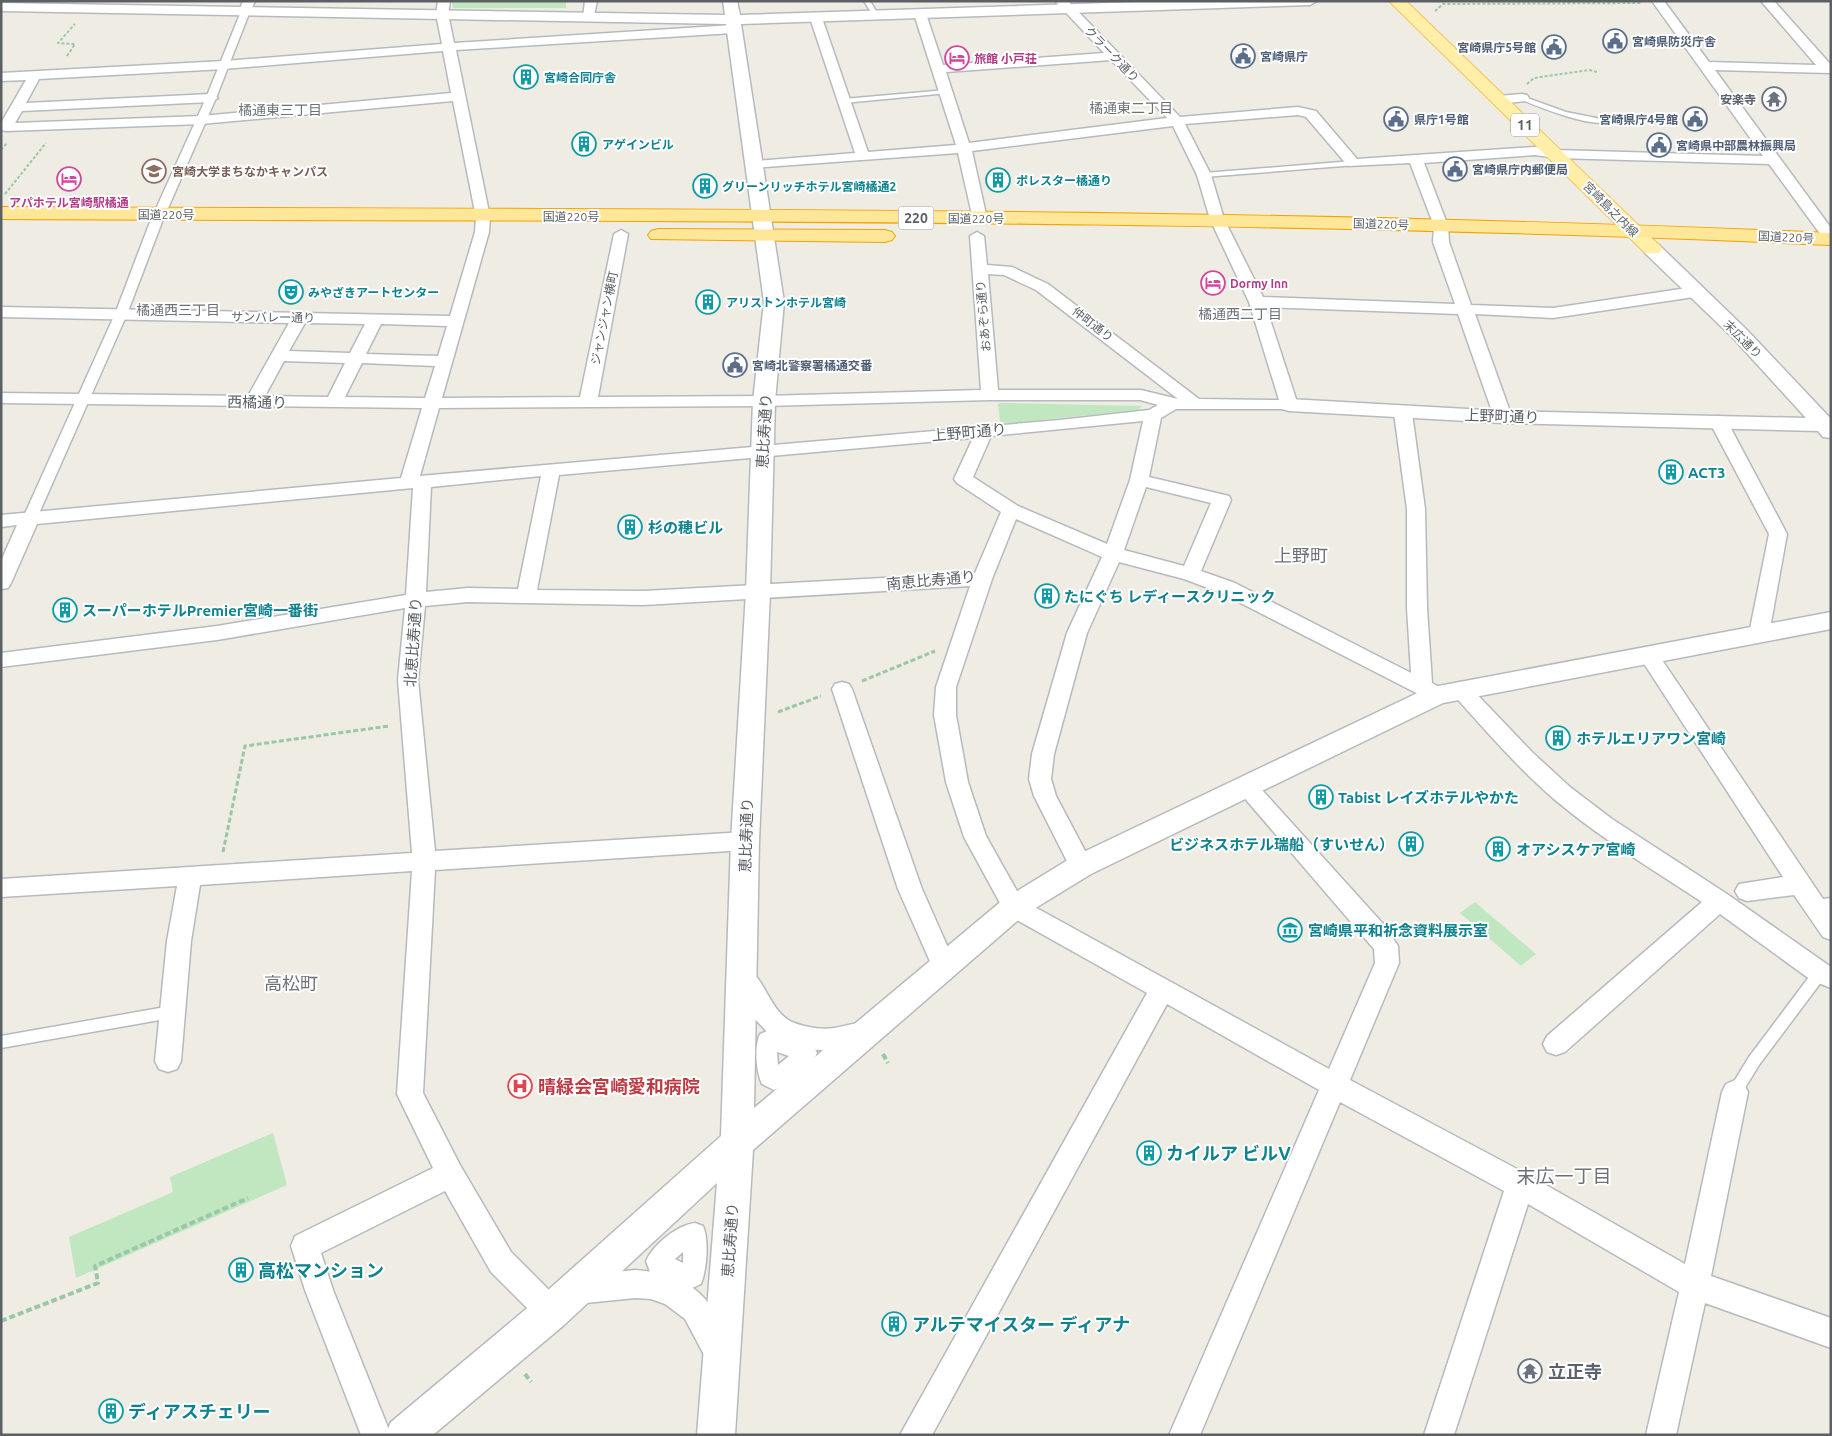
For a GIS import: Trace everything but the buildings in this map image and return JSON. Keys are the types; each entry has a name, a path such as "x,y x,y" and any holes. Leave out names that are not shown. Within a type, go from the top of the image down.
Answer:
{"highway":[{"name":"国道220号","path":"1,214 157,222 482,225 978,227 1218,219 1652,249 1831,256"},
{"name":"国道220号","path":"1,229 157,222"},
{"name":"国道220号","path":"482,225 621,234 763,226 899,236"},
{"name":"国道220号","path":"938,236 978,227 1054,237"},
{"name":"国道220号","path":"1219,238 1631,230 1831,239"}],"main road":[{"name":"宮崎島之内線","path":"1397,1 1652,249"}],"street":[{"path":"589,16 591,1"},
{"name":"恵比寿通り","path":"716,1435 737,1143 745,841 758,592 764,401 774,302 730,1"},
{"path":"1,77 224,65 816,18 1065,5 1310,1"},
{"path":"1767,1 1829,69"},
{"path":"1653,2 1705,66 1831,239"},
{"name":"クラーク通り","path":"1065,5 1176,121 1204,175 1218,219 1219,238 1257,302 1289,405"},
{"path":"1,7 247,6 443,8 732,24"},
{"path":"1,583 121,314 157,222 211,98 247,6"},
{"path":"443,8 482,225"},
{"name":"おあぞら通り","path":"920,14 964,148 978,227 990,395"},
{"path":"816,18 863,156"},
{"path":"938,69 1115,56"},
{"path":"1705,66 1829,69"},
{"path":"72,124 104,72"},
{"path":"34,76 6,127 201,120 459,96"},
{"path":"17,107 211,98"},
{"path":"1498,100 1521,99"},
{"path":"755,165 964,148 1176,121 1304,112 1310,114 1353,163 1416,161 1535,151 1556,154 1773,160"},
{"path":"1416,161 1465,309 1504,417"},
{"name":"北恵比寿通り","path":"482,225 431,403 416,482 416,600 408,680 424,862 410,1094 450,1174 501,1262 562,1301"},
{"name":"ジャンジャン横町","path":"588,402 621,234"},
{"name":"末広通り","path":"1652,249 1694,292 1740,334 1829,427"},
{"name":"仲町通り","path":"980,269 1007,270 1042,287 1195,404"},
{"path":"1257,302 1308,302 1553,313 1694,292"},
{"name":"サンバレー通り","path":"1,312 300,317 455,322"},
{"path":"253,402 300,317"},
{"path":"333,403 376,319"},
{"path":"278,356 444,361"},
{"name":"上野町通り","path":"588,402 764,401 990,395 1141,396 1173,404 1289,405 1403,413 1718,421 1829,427"},
{"name":"西橘通り","path":"1,398 333,403 588,402"},
{"name":"上野町通り","path":"1,521 1153,415 1173,404"},
{"path":"1403,413 1416,509 1417,608 1440,690"},
{"path":"1081,866 1046,796 1040,779 1043,754 1077,633 1113,554 1139,480 1153,415"},
{"path":"1718,421 1778,534 1759,634"},
{"path":"985,430 963,480 1011,510 1113,554 1190,574 1228,588 1440,690 1519,753 1562,793 1604,825 1719,901 1825,976"},
{"path":"526,596 551,470"},
{"path":"1139,480 1222,500 1190,574"},
{"name":"南恵比寿通り","path":"1,660 217,633 416,600 468,595 644,598 982,579 1011,510"},
{"path":"982,579 946,687 945,715 957,782 975,837 1014,907 1163,988 1336,1086 1520,1185 1695,1285 1831,1333"},
{"path":"404,1435 562,1301 737,1143 945,968 1014,907 1081,866 1246,787 1440,690 1649,656 1831,620"},
{"path":"1649,656 1800,884 1824,909 1831,930"},
{"path":"842,689 910,889 945,968"},
{"path":"1184,1435 1336,1086 1374,990 1384,973 1387,963 1386,946 1246,787"},
{"path":"1,888 745,841"},
{"path":"168,1061 179,941 190,876"},
{"path":"1747,891 1800,884"},
{"path":"1556,1044 1719,901"},
{"path":"741,975 762,1010 781,1029 808,1038 832,1040 870,1031"},
{"path":"915,1435 1163,988"},
{"path":"1661,1435 1695,1285 1735,1092"},
{"path":"376,1435 318,1290 305,1246 450,1174"},
{"path":"1439,1435 1520,1185"},
{"path":"562,1301 643,1284 674,1293 696,1309 722,1359"}],"lane":[{"path":"867,1 876,16"},
{"path":"844,101 946,92"},
{"path":"1521,99 1546,109 1606,121"},
{"path":"1204,175 1353,163"},
{"path":"1735,1092 1754,1061 1825,976"},
{"path":"1,1042 171,1012"}],"path":[{"path":"1431,14 1443,4 1653,2"},
{"path":"53,75 75,44 58,43 80,19"},
{"path":"1521,99 1513,92 1528,88 1529,80 1534,78 1589,70 1597,72"},
{"path":"1,199 42,150 57,125"},
{"path":"218,875 245,746 412,723"},
{"path":"1,1321 98,1283 95,1266 248,1198"}],"green space":[{"path":"452,1 566,1 566,8 453,8"},
{"path":"998,404 1142,406 1138,410 1010,423 1000,422"},
{"path":"1475,902 1536,954 1521,966 1460,913"},
{"path":"273,1133 287,1185 76,1278 69,1237 173,1192 170,1177"}],"place":[{"name":"宮崎県防災庁舎","path":"1615,41"},
{"name":"宮崎県庁5号館","path":"1554,47"},
{"name":"宮崎県庁","path":"1243,56"},
{"name":"旅館 小戸荘","path":"957,58"},
{"name":"宮崎合同庁舎","path":"526,77"},
{"name":"安楽寺","path":"1774,99"},
{"name":"県庁1号館","path":"1396,119"},
{"name":"宮崎県庁4号館","path":"1695,119"},
{"name":"アゲインビル","path":"584,144"},
{"name":"宮崎県中部農林振興局","path":"1659,145"},
{"name":"宮崎県庁内郵便局","path":"1455,169"},
{"name":"宮崎大学まちなかキャンパス","path":"154,171"},
{"name":"アパホテル宮崎駅橘通","path":"69,179"},
{"name":"ポレスター橘通り","path":"998,180"},
{"name":"グリーンリッチホテル宮崎橘通2","path":"705,186"},
{"name":"Dormy Inn","path":"1213,283"},
{"name":"みやざきアートセンター","path":"291,292"},
{"name":"アリストンホテル宮崎","path":"708,302"},
{"name":"宮崎北警察署橘通交番","path":"735,365"},
{"name":"ACT3","path":"1671,472"},
{"name":"杉の穂ビル","path":"630,527"},
{"name":"たにぐち レディースクリニック","path":"1047,596"},
{"name":"スーパーホテルPremier宮崎一番街","path":"65,610"},
{"name":"ホテルエリアワン宮崎","path":"1558,738"},
{"name":"Tabist レイズホテルやかた","path":"1321,797"},
{"name":"ビジネスホテル瑞船（すいせん）","path":"1411,844"},
{"name":"オアシスケア宮崎","path":"1498,849"},
{"name":"宮崎県平和祈念資料展示室","path":"1290,930"},
{"name":"晴緑会宮崎愛和病院","path":"520,1086"},
{"name":"カイルア ビルV","path":"1149,1153"},
{"name":"高松マンション","path":"241,1270"},
{"name":"アルテマイスター ディアナ","path":"894,1324"},
{"name":"立正寺","path":"1530,1371"},
{"name":"ディアスチェリー","path":"111,1411"}],"district":[{"name":"橘通東二丁目","path":"1131,108"},
{"name":"橘通東三丁目","path":"280,110"},
{"name":"橘通西三丁目","path":"178,310"},
{"name":"橘通西二丁目","path":"1240,314"},
{"name":"上野町","path":"1301,555"},
{"name":"高松町","path":"291,983"},
{"name":"末広一丁目","path":"1564,1176"}]}
